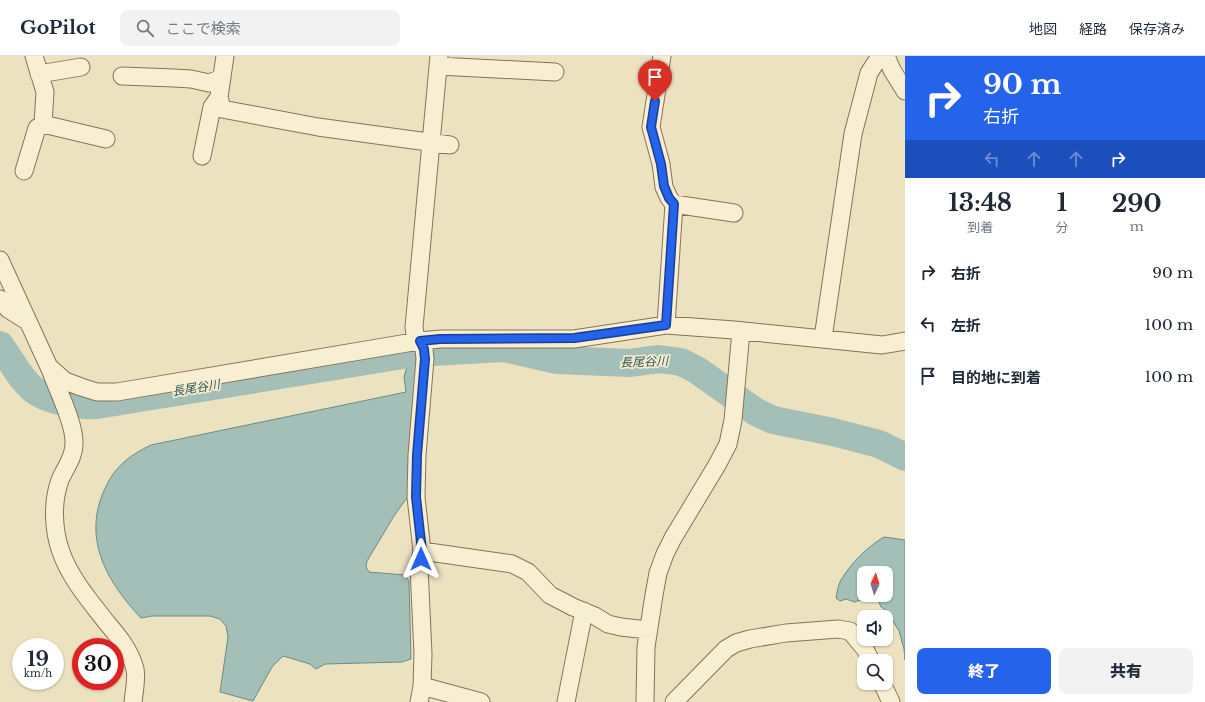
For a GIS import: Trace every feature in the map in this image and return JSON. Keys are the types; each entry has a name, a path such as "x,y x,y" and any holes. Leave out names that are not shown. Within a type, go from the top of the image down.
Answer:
{"street":[{"path":"34,56 45,92 42,124"},
{"path":"224,56 219,97 222,109 318,127 450,145"},
{"path":"662,56 651,127 661,164 664,186 669,198 674,204 734,213"},
{"path":"823,338 853,134 869,73 880,56"},
{"path":"886,56 892,70 905,91"},
{"path":"481,702 420,694 423,654 420,568 422,551 416,497 417,455 425,359 424,349 415,334 414,326 439,61 555,72"},
{"path":"39,74 81,67"},
{"path":"122,76 191,79 209,83 222,78"},
{"path":"202,156 212,107 219,97"},
{"path":"24,171 36,128 42,124 106,139"},
{"path":"666,325 674,204"},
{"path":"0,260 49,368 74,431 74,445 71,458 60,480 56,499 56,535 60,551 66,566 88,598 125,645 132,658 135,671 134,702"},
{"path":"0,299 8,310 27,321"},
{"path":"49,368 65,381 80,387 97,392 118,392 420,341 440,339 574,338 666,325 823,338 882,345 905,341"},
{"path":"645,702 646,647 658,573 665,554 728,444 735,394 741,331"},
{"path":"422,551 512,564 528,572 550,595 595,616 608,624 648,630"},
{"path":"566,702 584,611"},
{"path":"674,702 726,649 736,643 750,639 786,633 838,629 850,631 868,654"},
{"path":"885,690 891,702"}],"water":[{"path":"414,351 417,358 410,498 406,499 394,516 367,561 366,567 369,572 405,575 409,581 411,659 402,662 325,664 316,669 310,664 283,656 272,667 253,701 220,692 228,637 226,626 220,619 210,616 152,616 141,618 129,605 109,576 102,560 96,528 98,511 103,493 111,476 128,458 151,445 406,392 404,377 408,363 407,352"},
{"path":"884,537 905,540 905,660 904,649 899,631 893,621 893,610 886,610 881,607 879,602 893,602 893,566 857,566 857,601 846,599 840,601 836,598 839,584 845,574 860,556"}],"waterway":[{"name":"長尾谷川","path":"0,345 24,380 34,390 55,400 73,404 90,405 415,353"},
{"name":"長尾谷川","path":"433,352 504,348 557,360 629,363 659,359 681,362 697,370 756,412 773,420 833,432 879,444 905,457"}],"route":[{"path":"421,559 422,551 416,497 417,455 425,359 424,349 420,341 440,339 574,338 666,325 674,204 669,198 664,186 661,164 651,127 655,101"}]}
